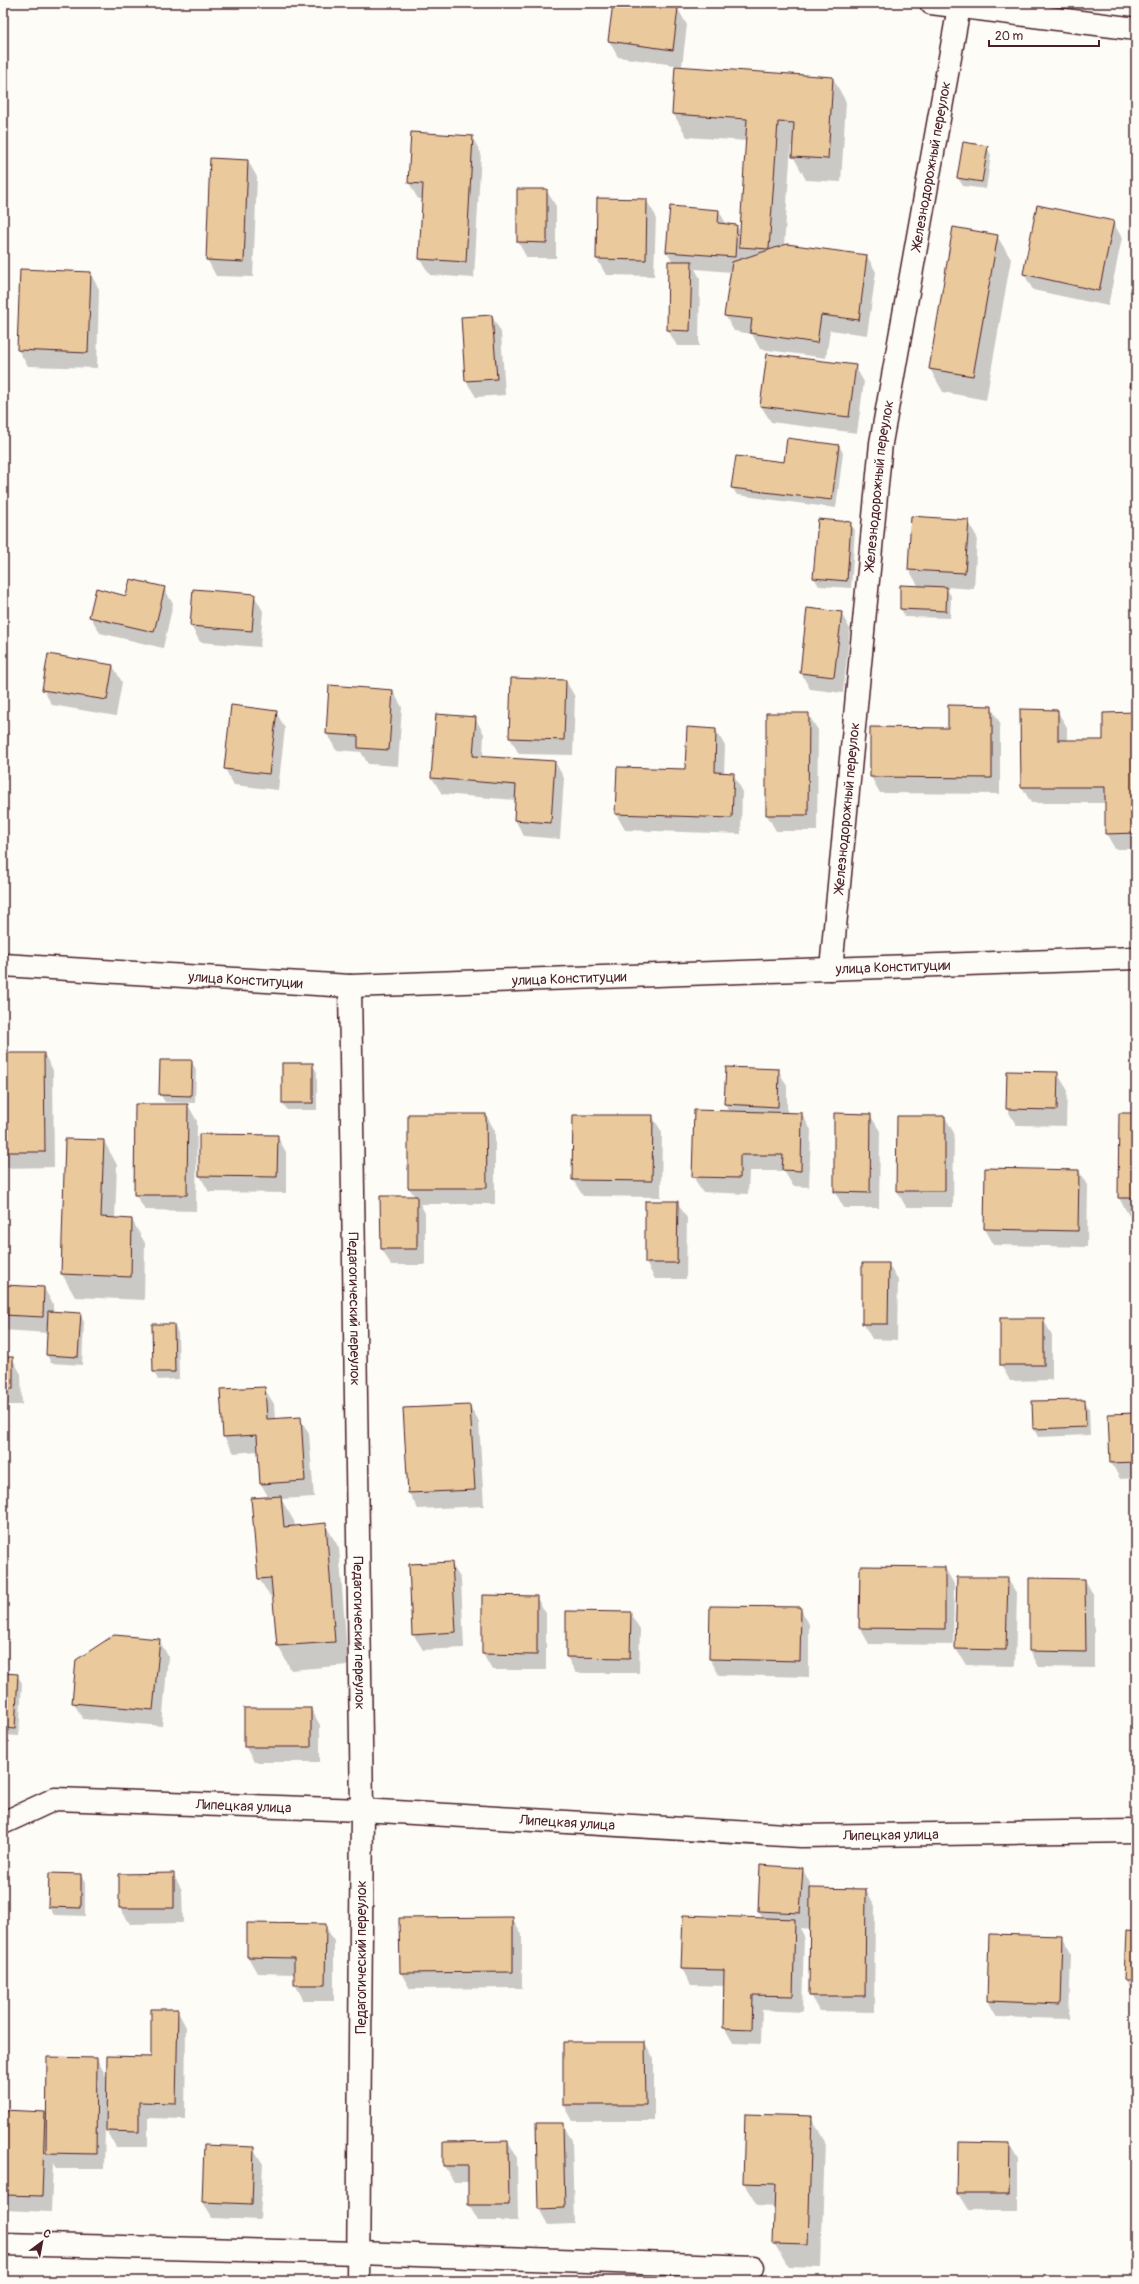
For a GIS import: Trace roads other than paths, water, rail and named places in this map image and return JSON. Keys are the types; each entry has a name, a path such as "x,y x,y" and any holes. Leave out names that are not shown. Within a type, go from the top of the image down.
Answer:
{"street":[{"path":"932,3 1136,30"},
{"name":"Железнодорожный переулок","path":"831,969 880,443 959,7"},
{"name":"улица Конституции","path":"3,965 350,986 1136,958"},
{"name":"Педагогический переулок","path":"350,986 362,1810 358,2281"},
{"name":"Липецкая улица","path":"3,1824 55,1799 362,1810 801,1836 1136,1831"},
{"path":"3,2244 359,2253 753,2266"}]}
